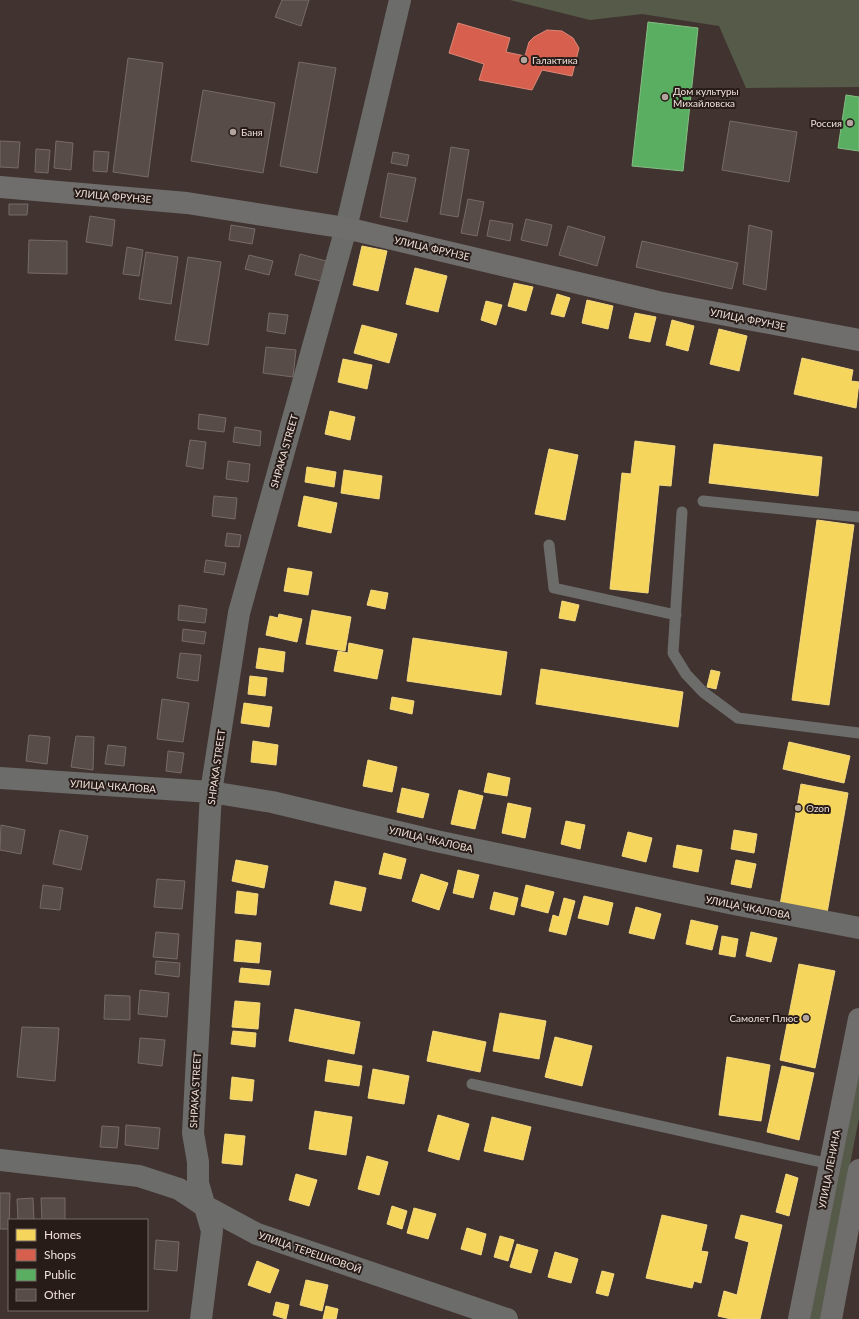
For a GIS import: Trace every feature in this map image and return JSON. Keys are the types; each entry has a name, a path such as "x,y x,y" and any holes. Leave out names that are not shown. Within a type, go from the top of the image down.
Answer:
{"street":[{"name":"SHPAKA STREET","path":"201,1319 212,1231 203,1205 198,1182 198,1162 193,1133 211,792 239,613 346,228 400,0"},
{"name":"УЛИЦА ФРУНЗЕ","path":"0,187 187,203 346,228 658,302 859,340"},
{"name":"УЛИЦА ЧКАЛОВА","path":"0,778 211,792 272,802 444,843 734,904 859,928"},
{"name":"УЛИЦА ЛЕНИНА","path":"799,1319 859,1019"},
{"name":"УЛИЦА ТЕРЕШКОВОЙ","path":"0,1160 139,1176 179,1188 203,1205 257,1234 507,1319"},
{"path":"831,1319 859,1170"}],"lane":[{"path":"703,501 859,517"},
{"path":"682,512 674,653 686,674 703,692 738,718 859,733"},
{"path":"549,545 554,588 676,615"},
{"path":"472,1084 830,1164"}],"green space":[{"path":"510,0 859,0 859,87 746,88 719,26 642,14 590,20"},
{"path":"859,1067 859,1118 820,1319 810,1319"}],"building: Homes":[{"path":"362,246 387,251 378,291 353,285"},
{"path":"415,268 447,276 438,312 406,304"},
{"path":"514,283 533,287 526,311 508,306"},
{"path":"557,294 570,298 564,317 551,314"},
{"path":"587,300 613,306 608,329 582,323"},
{"path":"486,301 502,305 496,325 481,320"},
{"path":"635,313 656,317 650,342 629,338"},
{"path":"672,320 694,326 688,351 666,345"},
{"path":"362,325 397,334 389,363 354,353"},
{"path":"719,329 747,336 739,371 710,364"},
{"path":"802,358 853,370 851,381 859,382 856,408 794,394"},
{"path":"343,359 372,365 367,389 338,382"},
{"path":"330,411 355,417 350,440 325,434"},
{"path":"635,441 675,446 671,486 659,485 648,593 610,589 622,473 631,474"},
{"path":"714,444 822,457 818,496 709,483"},
{"path":"549,449 578,455 565,520 535,514"},
{"path":"307,467 336,472 334,487 305,482"},
{"path":"344,470 382,476 379,499 341,493"},
{"path":"304,496 337,503 331,533 298,526"},
{"path":"817,520 854,525 829,705 792,700"},
{"path":"288,568 312,572 308,595 284,591"},
{"path":"371,590 388,593 385,609 367,605"},
{"path":"562,601 579,605 575,621 559,618"},
{"path":"312,610 351,617 345,651 306,644"},
{"path":"279,614 302,619 297,642 266,635 270,616 278,618"},
{"path":"413,638 507,652 501,695 407,681"},
{"path":"349,643 383,650 377,679 334,671 338,651 348,653"},
{"path":"259,648 285,652 283,672 256,668"},
{"path":"541,669 683,692 678,727 536,704"},
{"path":"711,670 720,672 716,689 707,687"},
{"path":"250,676 267,678 265,696 248,694"},
{"path":"392,697 414,701 412,714 390,709"},
{"path":"244,703 272,707 269,727 241,723"},
{"path":"253,741 278,745 276,765 251,762"},
{"path":"789,742 850,756 844,783 783,769"},
{"path":"368,760 397,767 392,792 363,786"},
{"path":"488,773 510,778 507,796 484,792"},
{"path":"801,784 848,793 827,913 780,905"},
{"path":"402,788 429,794 423,818 397,812"},
{"path":"459,790 483,796 475,829 451,824"},
{"path":"508,803 531,808 525,838 502,833"},
{"path":"566,821 585,825 580,849 561,844"},
{"path":"734,830 757,834 754,853 731,849"},
{"path":"628,832 652,838 646,862 622,856"},
{"path":"677,845 702,850 698,872 673,867"},
{"path":"384,853 406,859 401,879 379,874"},
{"path":"236,860 268,866 264,888 232,881"},
{"path":"736,860 756,864 751,888 731,884"},
{"path":"458,870 479,875 473,898 453,893"},
{"path":"421,874 448,883 439,910 412,901"},
{"path":"335,881 366,888 361,911 330,904"},
{"path":"526,885 554,892 548,913 521,906"},
{"path":"237,891 258,894 256,915 235,913"},
{"path":"494,892 518,898 514,915 490,909"},
{"path":"584,896 613,903 608,925 578,918"},
{"path":"564,898 575,901 566,935 549,931 553,915 559,917"},
{"path":"636,907 661,914 654,939 629,933"},
{"path":"691,920 718,926 712,950 686,944"},
{"path":"751,932 777,938 771,962 746,956"},
{"path":"722,936 738,939 735,957 719,954"},
{"path":"236,940 261,943 259,963 234,961"},
{"path":"799,964 835,971 815,1068 780,1060"},
{"path":"241,968 271,971 269,985 239,982"},
{"path":"235,1001 260,1003 258,1029 232,1027"},
{"path":"295,1009 360,1022 354,1054 289,1041"},
{"path":"500,1013 546,1021 539,1059 493,1051"},
{"path":"233,1031 256,1033 255,1047 231,1044"},
{"path":"433,1031 486,1042 480,1072 427,1061"},
{"path":"555,1037 592,1046 582,1086 545,1077"},
{"path":"727,1057 770,1065 761,1121 719,1115"},
{"path":"328,1060 362,1066 359,1086 325,1081"},
{"path":"782,1066 814,1073 799,1140 767,1132"},
{"path":"373,1069 409,1076 404,1104 368,1098"},
{"path":"232,1077 254,1080 252,1101 230,1099"},
{"path":"315,1111 352,1117 346,1155 309,1149"},
{"path":"438,1115 469,1124 459,1160 428,1151"},
{"path":"492,1117 531,1127 523,1160 484,1151"},
{"path":"225,1134 245,1136 242,1165 222,1163"},
{"path":"367,1156 388,1162 379,1195 358,1189"},
{"path":"296,1174 317,1180 309,1206 289,1200"},
{"path":"786,1174 798,1178 789,1216 776,1212"},
{"path":"392,1206 407,1211 402,1229 387,1224"},
{"path":"414,1208 436,1214 428,1239 407,1233"},
{"path":"662,1215 707,1225 701,1251 708,1252 701,1283 694,1281 692,1288 646,1278"},
{"path":"741,1215 782,1225 760,1319 731,1319 718,1316 724,1291 737,1295 749,1242 735,1238"},
{"path":"467,1228 486,1234 481,1255 461,1249"},
{"path":"500,1236 514,1240 508,1261 494,1257"},
{"path":"517,1244 538,1250 531,1273 510,1267"},
{"path":"555,1252 578,1259 571,1283 548,1277"},
{"path":"257,1261 279,1270 270,1293 248,1285"},
{"path":"602,1271 614,1274 608,1296 596,1293"},
{"path":"306,1280 328,1285 322,1311 300,1305"},
{"path":"276,1302 289,1305 286,1319 273,1315"},
{"path":"326,1306 338,1309 336,1319 323,1319"}],"building: Shops":[{"name":"Галактика","path":"458,23 510,38 506,52 525,56 529,42 534,37 547,30 562,31 573,38 579,48 572,76 542,70 532,90 479,80 484,64 449,53"}],"building: Public":[{"name":"Дом культуры Михайловска","path":"648,22 698,28 683,171 632,166"},
{"name":"Россия","path":"846,95 859,97 859,151 838,148"}],"building: Other":[{"path":"282,0 309,0 301,26 275,17"},
{"path":"128,58 163,63 148,177 113,172"},
{"path":"299,62 336,68 317,173 280,166"},
{"name":"Баня","path":"203,90 275,103 263,173 191,161"},
{"path":"730,121 797,132 789,182 722,170"},
{"path":"0,141 20,142 18,168 0,167"},
{"path":"56,141 73,143 71,170 54,168"},
{"path":"451,147 469,150 458,217 440,214"},
{"path":"36,149 50,150 48,173 35,172"},
{"path":"94,151 109,152 107,172 93,171"},
{"path":"393,152 409,155 407,166 391,163"},
{"path":"388,173 416,178 407,222 380,217"},
{"path":"468,199 484,202 477,236 461,233"},
{"path":"9,204 28,204 27,215 9,215"},
{"path":"90,216 115,220 112,246 86,242"},
{"path":"526,219 552,225 547,246 521,240"},
{"path":"490,220 513,224 510,241 487,236"},
{"path":"231,225 255,229 252,244 229,240"},
{"path":"749,225 772,231 766,290 743,284"},
{"path":"568,226 605,237 597,266 559,255"},
{"path":"29,240 67,241 67,274 28,273"},
{"path":"642,241 738,263 732,289 636,267"},
{"path":"127,247 143,250 139,276 123,274"},
{"path":"146,252 178,257 171,304 139,299"},
{"path":"300,254 326,261 321,281 295,275"},
{"path":"249,255 273,261 269,275 245,269"},
{"path":"188,257 221,262 208,345 175,340"},
{"path":"269,313 288,315 285,334 267,331"},
{"path":"266,347 296,350 293,377 263,373"},
{"path":"199,414 226,418 224,432 198,429"},
{"path":"235,427 261,431 260,446 233,442"},
{"path":"190,440 206,442 203,469 186,466"},
{"path":"228,461 250,464 248,482 226,479"},
{"path":"214,496 237,498 235,519 212,516"},
{"path":"227,533 241,535 239,547 225,546"},
{"path":"206,560 226,563 224,575 204,572"},
{"path":"179,605 207,609 205,623 178,620"},
{"path":"183,629 206,632 204,644 182,641"},
{"path":"180,653 201,655 198,681 177,678"},
{"path":"162,699 189,703 183,742 157,739"},
{"path":"29,735 50,737 47,764 26,761"},
{"path":"76,736 94,737 93,770 71,767"},
{"path":"108,745 126,747 124,766 105,764"},
{"path":"168,751 184,753 181,773 166,771"},
{"path":"1,825 25,830 21,854 0,850"},
{"path":"60,830 88,836 81,870 53,864"},
{"path":"157,879 185,881 182,909 154,907"},
{"path":"43,885 63,888 60,910 40,908"},
{"path":"156,932 179,934 177,959 153,957"},
{"path":"156,961 180,963 179,977 155,974"},
{"path":"140,990 169,993 167,1017 138,1014"},
{"path":"105,995 130,996 130,1020 104,1019"},
{"path":"22,1027 59,1028 55,1081 17,1077"},
{"path":"140,1038 165,1040 162,1066 138,1063"},
{"path":"126,1125 160,1128 158,1149 125,1145"},
{"path":"102,1126 119,1127 117,1148 100,1147"},
{"path":"0,1193 10,1193 8,1229 0,1229"},
{"path":"33,1198 34,1219 18,1219 17,1199"},
{"path":"41,1198 65,1198 65,1219 42,1219"},
{"path":"156,1240 179,1242 177,1271 154,1269"}],"place":[{"name":"Галактика","path":"524,60"},
{"name":"Дом культуры Михайловска","path":"665,97"},
{"name":"Россия","path":"850,123"},
{"name":"Баня","path":"233,132"},
{"name":"Ozon","path":"798,808"},
{"name":"Самолет Плюс","path":"806,1018"}]}
